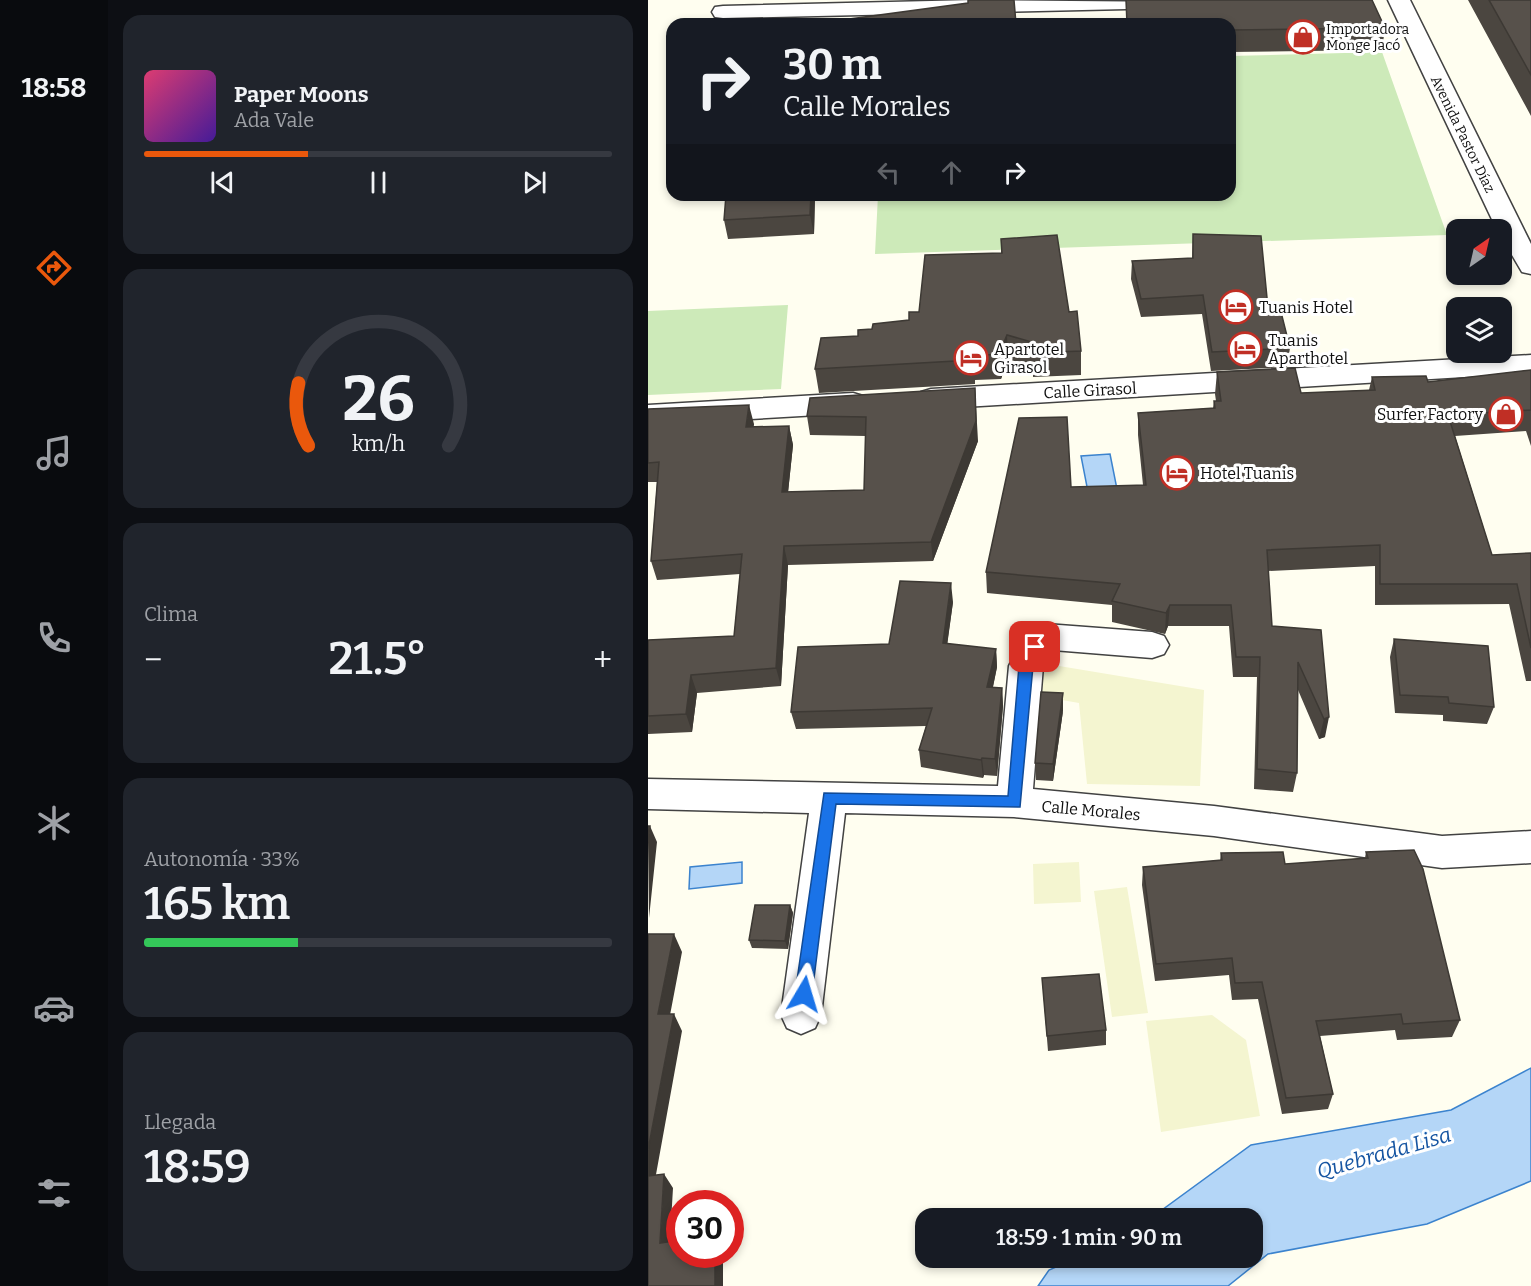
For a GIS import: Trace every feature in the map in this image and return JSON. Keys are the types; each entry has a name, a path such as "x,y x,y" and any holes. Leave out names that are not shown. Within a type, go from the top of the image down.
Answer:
{"street":[{"name":"Avenida Pastor Díaz","path":"1399,0 1511,232 1531,266"},
{"path":"723,12 1195,2"},
{"name":"Calle Girasol","path":"910,400 1531,364"},
{"path":"648,415 875,402"},
{"path":"1014,802 1026,666 1035,647 1046,637 1152,645"},
{"name":"Calle Morales","path":"648,794 1014,802 1214,821 1442,852 1531,847"},
{"path":"801,1015 829,798"}],"green space":[{"path":"1382,52 1446,235 875,254 878,201 1236,201 1236,56"},
{"path":"788,305 781,389 648,395 648,311"},
{"path":"1047,664 1204,690 1200,786 1087,784 1079,703 1033,695"},
{"path":"1079,862 1081,902 1034,904 1033,864"},
{"path":"1127,887 1148,1013 1112,1017 1094,891"},
{"path":"1212,1015 1246,1040 1260,1116 1161,1132 1146,1021"}],"water":[{"path":"1110,454 1117,489 1088,492 1081,456"},
{"path":"742,862 742,883 689,889 690,867"},
{"name":"Quebrada Lisa","path":"1531,1068 1531,1181 1427,1224 1268,1254 1263,1258 1263,1208 1165,1208 1251,1145 1451,1110"},
{"path":"1054,1268 1250,1268 1228,1286 1038,1286 1049,1270"}],"building":[{"path":"968,0 1014,0 1016,18 857,18 968,3"},
{"path":"1126,0 1372,0 1385,28 1236,30 1236,18 1127,18"},
{"path":"1489,0 1531,0 1531,75"},
{"path":"726,201 811,201 810,215 724,220"},
{"path":"1193,234 1261,236 1268,308 1280,308 1290,348 1212,352 1203,295 1141,299 1132,261 1193,258"},
{"path":"1057,235 1069,312 1077,311 1081,351 1032,353 1035,343 1007,335 999,354 973,356 973,360 815,369 821,338 858,336 858,330 872,329 873,324 909,320 909,312 919,312 925,255 1002,253 1001,239"},
{"path":"1295,368 1301,393 1375,390 1372,377 1426,376 1428,382 1531,370 1531,410 1448,415 1492,555 1531,553 1531,648 1517,584 1380,584 1380,545 1267,550 1272,626 1321,630 1329,717 1324,719 1298,662 1297,773 1257,769 1260,657 1236,657 1231,605 1170,605 1166,613 1112,601 1120,584 986,572 1019,418 1067,417 1071,487 1146,485 1138,413 1215,408 1214,401 1221,401 1217,372"},
{"path":"975,388 976,421 931,542 784,546 776,668 691,675 686,714 648,716 648,640 734,636 742,554 651,561 659,462 648,463 648,409 749,405 746,427 789,426 782,492 864,490 866,417 807,416 810,398"},
{"path":"900,581 951,583 943,643 996,649 987,687 1002,688 995,759 982,758 981,760 919,750 932,708 791,712 798,647 889,644"},
{"path":"1394,639 1488,646 1494,707 1449,703 1448,697 1400,695"},
{"path":"1041,692 1063,693 1053,764 1035,763"},
{"path":"1414,850 1423,869 1460,1020 1403,1024 1401,1014 1316,1021 1333,1094 1286,1098 1262,982 1235,983 1232,958 1156,964 1143,867 1222,860 1221,853 1283,852 1285,864 1368,858 1366,852"},
{"path":"755,905 790,905 785,941 749,940"},
{"path":"648,934 674,934 658,1014 674,1014 648,1150"},
{"path":"1099,974 1106,1030 1047,1036 1042,978"},
{"path":"664,1174 660,1243 666,1242 666,1268 715,1268 715,1286 648,1286 648,1176"}],"place":[{"name":"Importadora Monge Jacó","path":"1303,37"},
{"name":"Tuanis Hotel","path":"1236,307"},
{"name":"Tuanis Aparthotel","path":"1245,349"},
{"name":"Apartotel Girasol","path":"971,358"},
{"name":"Surfer Factory","path":"1506,414"},
{"name":"Hotel Tuanis","path":"1177,473"}],"route":[{"path":"804,994 829,798 1014,802 1026,666 1035,647"}]}
